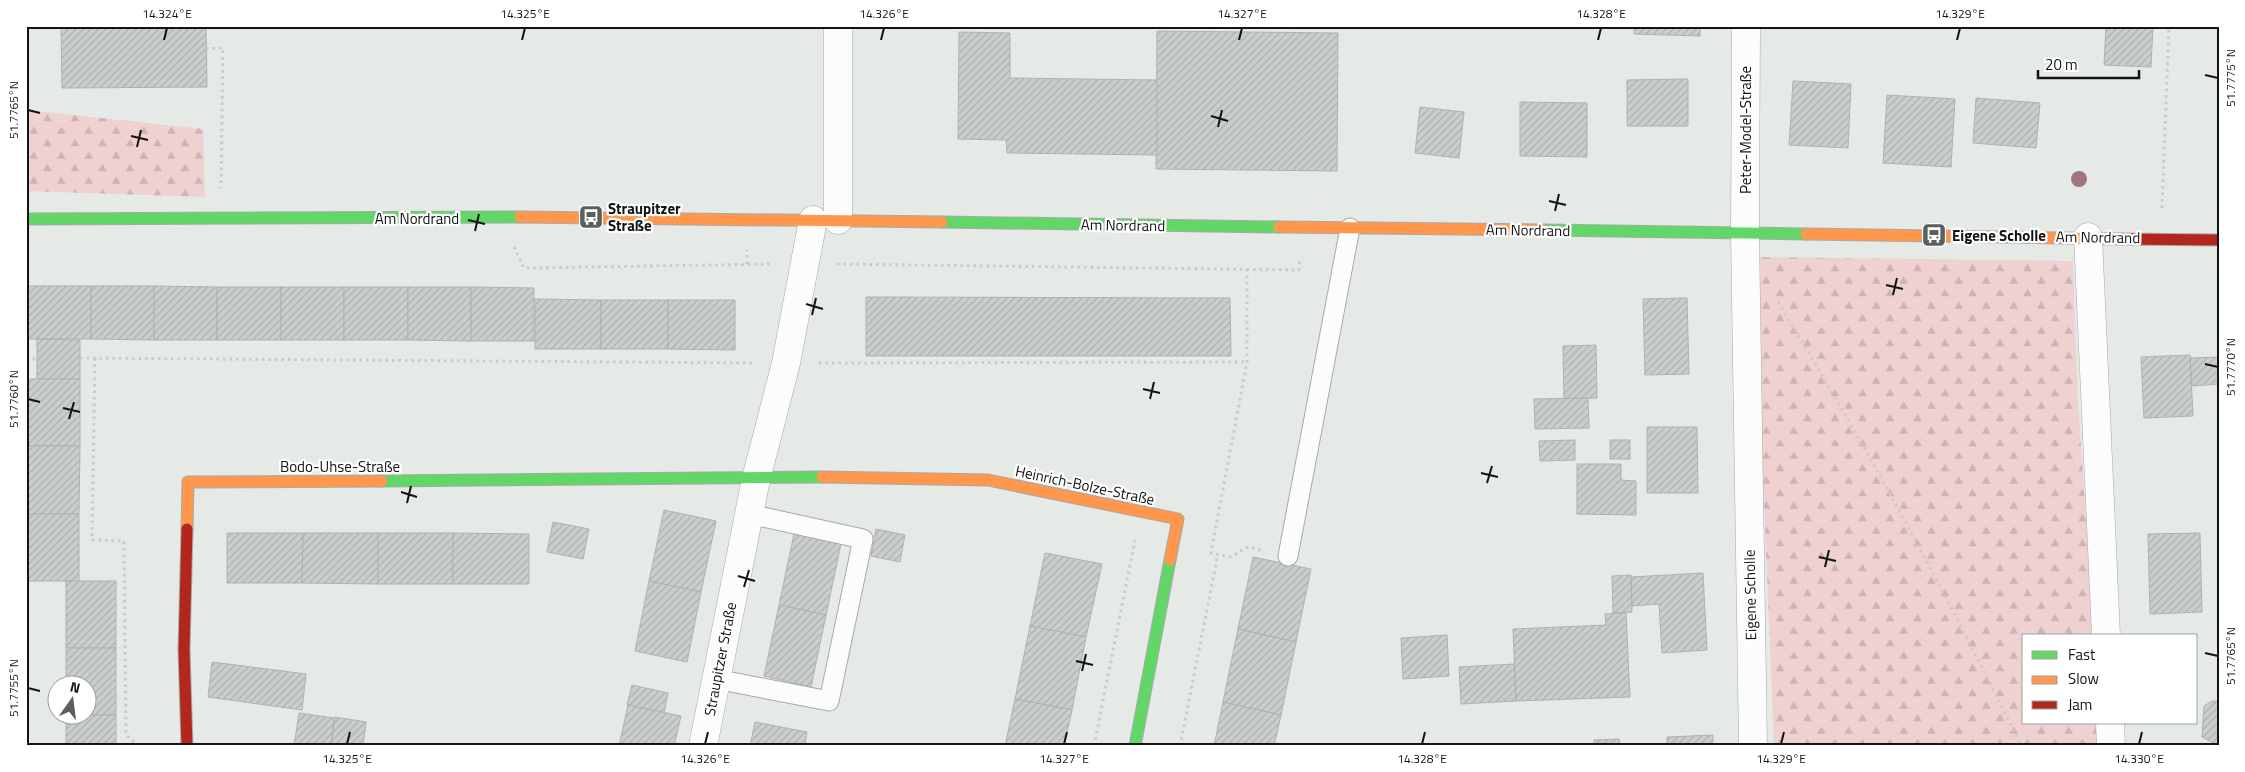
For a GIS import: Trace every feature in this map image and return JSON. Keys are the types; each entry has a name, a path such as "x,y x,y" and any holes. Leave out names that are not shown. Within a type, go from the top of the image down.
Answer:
{"street":[{"path":"825,220 838,26"},
{"name":"Peter-Model-Straße","path":"1745,233 1746,26"},
{"name":"Am Nordrand","path":"26,219 591,217 2219,240"},
{"name":"Straupitzer Straße","path":"703,746 756,479 825,220"},
{"name":"Eigene Scholle","path":"1745,233 1753,746"},
{"path":"2088,237 2106,634"},
{"name":"Heinrich-Bolze-Straße","path":"756,479 867,477 988,480 1178,519 1135,746"},
{"name":"Bodo-Uhse-Straße","path":"187,746 184,650 188,482 756,479"},
{"path":"2110,724 2111,746"}],"lane":[{"path":"1288,556 1350,228"},
{"path":"716,678 828,701 863,539 749,514"}],"path":[{"path":"2162,211 2169,26"},
{"path":"206,49 223,48 221,191"},
{"path":"513,246 524,268 772,263 772,273"},
{"path":"1247,269 1247,362 1211,553 1231,556 1248,547 1288,556"},
{"path":"1776,300 1834,392 1974,651 2020,746"},
{"path":"26,358 36,359"},
{"path":"80,358 786,363 1247,362"},
{"path":"95,358 92,540 124,541 126,735 139,746"},
{"path":"1094,746 1141,512"},
{"path":"1180,746 1218,554"}],"green space":[{"path":"26,110 203,129 205,197 26,191"},
{"path":"1754,257 2073,261 2078,402 2094,634 2022,634 2022,724 2100,724 2101,746 1774,746"}],"building":[{"path":"61,26 206,26 207,87 62,88"},
{"path":"1634,26 1700,26 1700,36 1634,34"},
{"path":"2106,26 2153,26 2151,67 2104,65"},
{"path":"1157,31 1338,33 1337,171 1156,169"},
{"path":"959,32 1010,33 1010,78 1157,80 1157,155 1007,153 1006,140 958,139"},
{"path":"1688,79 1688,126 1627,126 1627,80"},
{"path":"1793,81 1851,84 1848,148 1789,145"},
{"path":"1887,95 1955,99 1951,167 1883,163"},
{"path":"1976,98 2040,103 2036,148 1973,143"},
{"path":"1520,102 1587,103 1587,157 1520,156"},
{"path":"1420,107 1464,112 1459,158 1415,153"},
{"path":"27,286 91,286 91,339 27,339"},
{"path":"91,286 154,286 154,340 91,339"},
{"path":"154,286 217,287 217,340 154,340"},
{"path":"217,287 281,287 281,340 217,340"},
{"path":"281,287 344,287 344,340 281,340"},
{"path":"344,287 408,287 408,340 344,340"},
{"path":"408,287 471,287 471,341 408,340"},
{"path":"471,287 534,288 534,341 471,341"},
{"path":"866,297 1230,298 1231,356 866,356"},
{"path":"1687,298 1689,374 1645,375 1643,299"},
{"path":"535,299 601,300 601,349 535,349"},
{"path":"601,300 668,300 668,349 601,349"},
{"path":"668,300 735,300 735,350 668,349"},
{"path":"37,339 80,340 80,379 37,379"},
{"path":"1596,345 1597,398 1564,399 1563,346"},
{"path":"2190,355 2193,416 2144,418 2141,357"},
{"path":"2219,357 2219,384 2192,386 2190,358"},
{"path":"28,379 80,379 80,446 28,446"},
{"path":"1588,398 1589,428 1535,429 1534,399"},
{"path":"1647,427 1697,427 1698,493 1647,493"},
{"path":"1575,440 1575,460 1540,461 1539,441"},
{"path":"1610,440 1630,440 1630,459 1610,459"},
{"path":"28,446 80,446 79,514 28,514"},
{"path":"1577,464 1621,464 1621,480 1636,481 1636,515 1577,514"},
{"path":"664,510 716,521 701,592 649,581"},
{"path":"28,514 79,514 79,581 27,581"},
{"path":"553,522 589,529 583,559 547,552"},
{"path":"876,529 905,535 900,562 871,556"},
{"path":"227,533 303,533 302,583 227,583"},
{"path":"303,533 378,533 378,584 302,583"},
{"path":"378,533 453,533 453,584 378,584"},
{"path":"453,533 529,534 529,584 453,584"},
{"path":"2200,533 2202,612 2150,614 2148,534"},
{"path":"794,534 841,544 826,615 779,605"},
{"path":"1045,553 1102,564 1086,637 1030,626"},
{"path":"1253,557 1311,569 1296,642 1238,629"},
{"path":"1703,573 1707,650 1662,653 1659,604 1632,606 1631,577"},
{"path":"1631,575 1632,612 1613,613 1612,576"},
{"path":"66,581 116,581 116,648 66,648"},
{"path":"649,581 701,592 687,662 635,651"},
{"path":"779,605 826,615 811,687 764,676"},
{"path":"1626,613 1630,697 1516,701 1513,629 1606,625 1605,614"},
{"path":"1030,626 1086,637 1072,710 1015,699"},
{"path":"1238,629 1296,642 1281,715 1223,702"},
{"path":"1447,635 1449,676 1403,679 1401,638"},
{"path":"66,648 116,648 116,715 98,715 98,674 66,674"},
{"path":"212,662 306,674 302,710 208,697"},
{"path":"1514,664 1516,701 1461,704 1459,667"},
{"path":"632,685 668,693 664,713 627,705"},
{"path":"1015,699 1072,710 1064,746 1005,746"},
{"path":"2212,701 2219,701 2219,746 2202,737 2204,706"},
{"path":"1223,702 1281,715 1274,746 1214,746"},
{"path":"628,705 681,716 674,746 619,746"},
{"path":"299,713 334,718 331,746 294,746"},
{"path":"98,715 116,715 116,746 66,746 66,724 98,724"},
{"path":"335,717 366,722 363,746 331,746"},
{"path":"755,722 807,732 805,746 750,746"},
{"path":"1713,735 1713,746 1667,746 1667,737"},
{"path":"1619,739 1620,746 1595,746 1594,740"}],"traffic: fast":[{"path":"26,219 520,217"},
{"path":"942,222 1279,227"},
{"path":"1544,230 1806,234"},
{"path":"382,481 822,477"},
{"path":"1135,746 1170,560"}],"traffic: slow":[{"path":"520,217 942,222"},
{"path":"1279,227 1544,230"},
{"path":"1806,234 2122,239"},
{"path":"822,477 988,480 1178,519 1170,560"},
{"path":"187,529 188,482 382,481"}],"traffic: jam":[{"path":"2122,239 2219,240"},
{"path":"187,529 184,650 187,746"}],"place":[{"name":"Straupitzer Straße","path":"591,217"},
{"name":"Eigene Scholle","path":"1934,235"}]}
